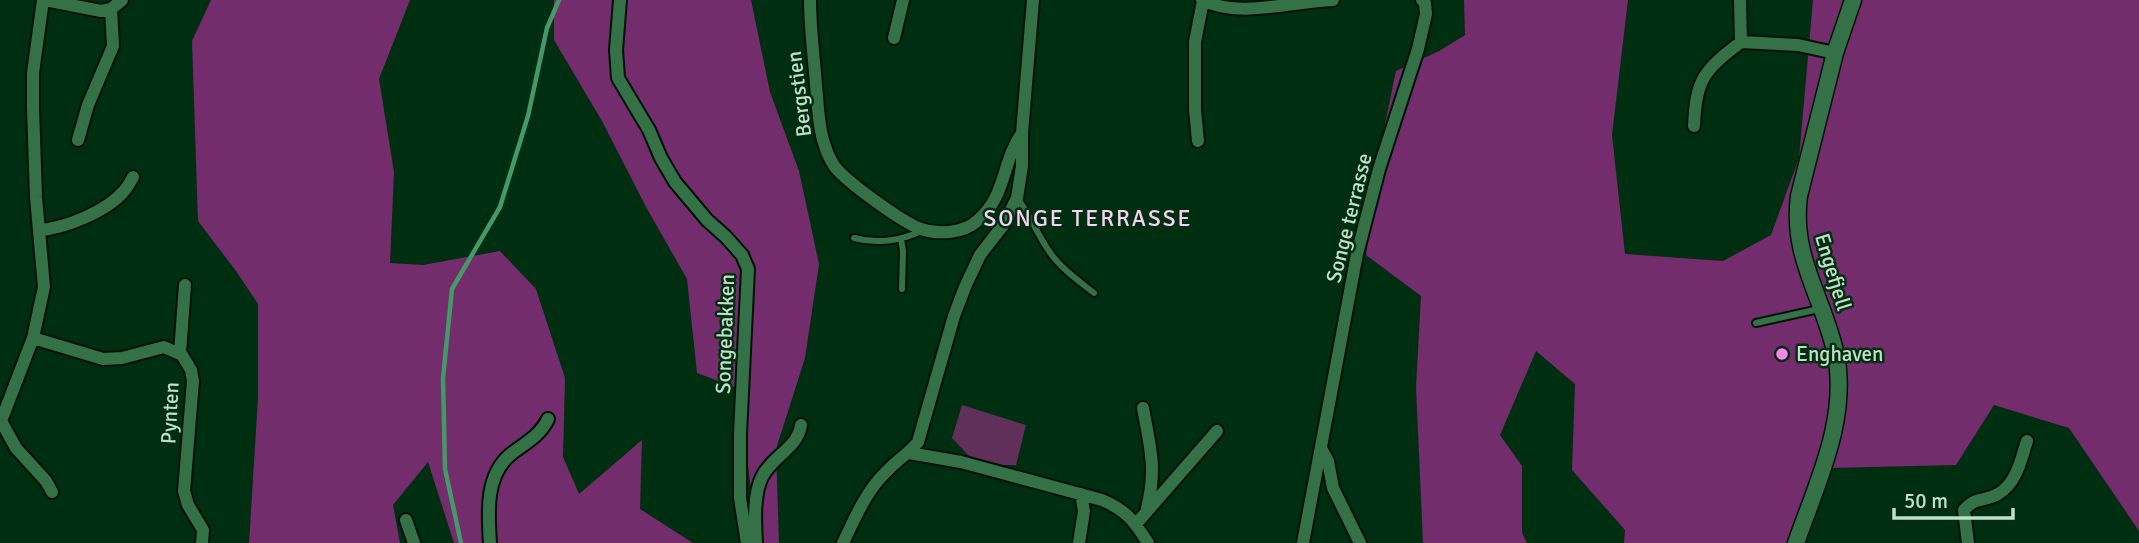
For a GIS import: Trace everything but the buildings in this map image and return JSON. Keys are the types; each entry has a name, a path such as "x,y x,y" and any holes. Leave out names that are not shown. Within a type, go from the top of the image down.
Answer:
{"street":[{"path":"52,492 46,481 16,448 1,421 33,338 44,287 36,197 33,73 51,1 101,11 111,9 122,0"},
{"name":"Songebakken","path":"620,0 616,50 618,78 649,130 675,182 707,220 742,255 748,269 740,434 740,498 747,543"},
{"name":"Bergstien","path":"810,0 819,117 824,143 834,166 864,193 923,230"},
{"path":"894,38 903,0"},
{"path":"843,543 867,494 885,472 918,442 954,316 965,287 980,255 1004,224 1017,198 1022,166 1022,133 1033,0"},
{"path":"1198,141 1195,42 1203,1 1214,5 1259,9 1333,0"},
{"name":"Songe terrasse","path":"1303,543 1357,254 1379,169 1418,49 1426,14 1422,0"},
{"path":"1740,0 1741,42"},
{"name":"Engefjell","path":"1796,543 1838,411 1839,382 1835,350 1800,247 1797,214 1799,196 1835,53 1853,0"},
{"path":"78,141 88,105 113,46 111,9"},
{"path":"1694,126 1695,100 1700,82 1716,61 1741,42 1798,45 1835,53"},
{"path":"923,230 962,230 975,224 998,196 1012,147 1022,133"},
{"path":"40,230 84,218 125,191 133,177"},
{"path":"180,353 185,285"},
{"name":"Pynten","path":"33,338 103,359 122,358 164,347 180,353 191,370 193,381 184,491 188,505 203,530 202,543"},
{"path":"1143,408 1154,467 1146,512"},
{"path":"491,543 489,505 495,476 503,462 533,438 548,419"},
{"path":"756,543 758,489 762,476 769,465 800,435 801,425"},
{"path":"1136,524 1217,431"},
{"path":"1968,543 1964,510 1971,502 1997,494 2010,484 2027,441"},
{"name":"Songe terrasse","path":"1322,450 1328,461 1333,488 1360,543"},
{"path":"909,453 961,462 1113,504 1136,524 1148,543"},
{"path":"1079,543 1084,510 1081,494"},
{"path":"406,520 414,543"}],"lane":[{"path":"1017,198 1028,212 1050,253 1094,293"},
{"path":"854,239 867,242 901,239 923,230"},
{"path":"901,239 902,289"},
{"path":"1756,323 1821,309"}],"shaded area":[{"path":"211,0 410,0 379,79 394,172 390,263 423,265 500,251 536,289 565,378 563,457 579,494 642,440 640,509 693,543 454,543 428,462 393,505 400,543 249,543 258,398 258,304 198,221 192,41"},
{"path":"554,0 751,0 770,92 799,171 819,264 805,358 776,449 779,543 764,543 750,482 740,389 697,373 687,279 602,121 554,40"},
{"path":"1464,0 1628,0 1612,135 1625,254 1723,261 1771,235 1799,158 1813,0 2139,0 2139,531 2069,428 1994,405 1956,465 1829,468 1800,543 1624,543 1625,530 1572,470 1575,384 1536,351 1500,435 1522,466 1522,533 1527,543 1423,543 1416,387 1421,296 1366,255 1377,162 1396,71 1439,51 1465,35"},
{"path":"962,405 1026,425 1016,465 1001,465 970,457 952,438"}],"waterway":[{"path":"461,543 445,469 443,378 452,289 500,207 528,116 547,28 559,0"}],"place":[{"name":"Enghaven","path":"1782,354"}],"district":[{"name":"SONGE TERRASSE","path":"1088,218"}]}
